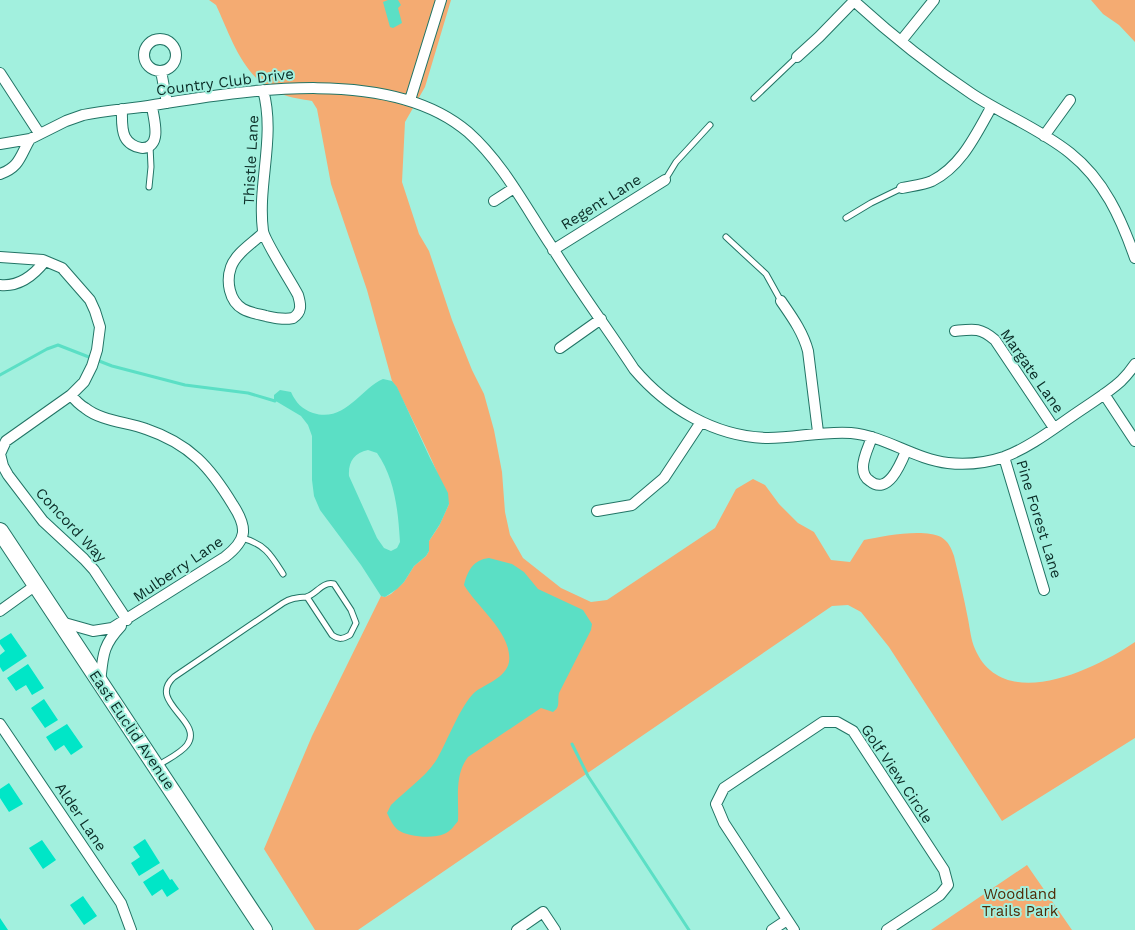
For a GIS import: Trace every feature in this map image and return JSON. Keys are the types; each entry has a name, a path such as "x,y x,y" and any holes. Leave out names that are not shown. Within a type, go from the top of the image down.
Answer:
{"main road":[{"name":"East Euclid Avenue","path":"0,531 264,930"}],"street":[{"path":"410,100 441,0"},
{"path":"797,57 819,38 853,0 901,41 949,77 992,106 1070,153 1086,167 1120,218 1135,256"},
{"path":"901,41 934,0"},
{"path":"161,71 168,103"},
{"path":"0,74 35,136 18,164 10,171 0,174"},
{"name":"Country Club Drive","path":"0,144 35,136 66,120 83,115 263,90 339,88 410,100 451,120 485,148 514,188 553,250 634,369 648,386 682,411 701,422 727,432 746,436 768,438 818,432 848,433 872,437 930,459 960,464 990,461 1020,450 1054,428 1120,383 1135,364"},
{"name":"Thistle Lane","path":"263,90 268,106 269,128 263,203 263,233 298,295 301,304 300,310 298,315 293,318 281,319 251,313 242,309 232,297 229,277 232,266 237,257 263,233"},
{"path":"1044,136 1070,100"},
{"path":"122,109 123,132 129,143 140,148 150,145 154,141 152,106"},
{"path":"902,188 930,181 956,164 992,106"},
{"name":"Regent Lane","path":"553,250 665,180"},
{"path":"494,200 514,188"},
{"name":"Concord Way","path":"0,256 46,261 62,268 90,300 95,311 100,327 100,336 92,366 84,382 71,395 12,435 2,447 1,459 8,475 31,506 43,521 84,559 105,586 127,620"},
{"path":"0,285 13,284 30,277 46,261"},
{"path":"781,301 798,327 806,345 818,432"},
{"path":"560,348 601,319"},
{"name":"Margate Lane","path":"955,331 976,329 987,333 994,340 1054,428"},
{"path":"1104,394 1135,441"},
{"name":"Mulberry Lane","path":"60,621 93,631 112,628 127,620 239,545 242,538 243,522 220,484 195,455 147,429 96,415 85,409 71,395"},
{"path":"597,511 632,506 664,478 701,422"},
{"path":"872,437 863,466 865,475 874,484 886,483 892,478 906,451"},
{"name":"Pine Forest Lane","path":"1004,457 1044,590"},
{"path":"0,611 36,585"},
{"name":"Mulberry Lane","path":"100,683 105,650 109,639 127,620"},
{"name":"Golf View Circle","path":"794,930 724,823 716,804 724,788 823,722 837,722 853,731 944,870 948,885 940,895 887,930"},
{"name":"Alder Lane","path":"0,724 121,904 131,930"},
{"path":"517,930 543,912 555,930"},
{"path":"772,930 787,920"}],"lane":[{"path":"754,98 797,57"},
{"path":"665,180 676,162 710,125"},
{"path":"149,186 151,167 150,145"},
{"path":"846,218 902,188"},
{"path":"726,237 766,274 781,301"},
{"path":"242,538 261,545 283,574"},
{"path":"156,767 186,746 191,737 190,731 166,695 168,682 283,603 291,598 307,597 327,584 334,584 354,616 356,623 350,635 337,639 332,635 307,597"}],"green space":[{"path":"209,0 451,0 425,87 405,122 402,182 419,234 429,251 452,320 484,394 494,430 502,472 505,512 510,535 523,558 561,588 591,602 607,600 715,528 736,489 753,479 765,485 779,504 798,523 814,532 831,560 850,562 864,540 914,533 934,534 944,539 954,556 975,649 988,669 1006,679 1027,683 1074,674 1118,653 1135,642 1135,738 1002,821 889,647 861,612 848,605 832,606 358,930 315,930 264,849 312,736 381,596 385,597 391,594 404,582 414,566 426,556 429,551 429,541 439,526 449,504 425,445 392,381 367,290 331,184 317,109 312,101 281,94 268,88 257,79 240,57 216,5"},
{"path":"1091,0 1135,0 1135,42 1119,25 1103,14"},
{"name":"Woodland Trails Park","path":"1027,865 1072,930 931,930"}],"shaded area":[{"path":"398,0 401,5 398,8 402,23 393,28 390,27 383,2"},
{"path":"383,379 392,381 397,387 448,493 449,504 440,524 429,541 429,551 426,556 414,566 397,589 385,597 381,596 361,565 320,510 314,496 312,436 308,425 301,416 274,400 274,395 280,390 291,392 300,405 313,413 324,415 343,409","holes":["368,450 377,453 388,473 397,507 400,542 397,548 391,551 384,548 377,538 349,476 351,462 359,453"]},
{"path":"489,558 512,564 524,572 538,589 583,610 592,624 591,630 559,693 558,706 555,710 553,712 541,708 468,757 459,779 458,821 452,829 439,836 408,834 398,830 392,822 387,813 391,805 422,778 432,766 459,714 470,698 475,692 500,676 507,668 509,662 509,652 500,631 464,585 467,575 475,563"}],"building":[{"path":"11,633 27,656 3,672 0,667 0,655 5,651 0,644 0,640"},
{"path":"28,664 44,688 32,695 26,685 16,691 7,678"},
{"path":"44,699 58,720 45,728 31,708"},
{"path":"67,724 83,747 71,755 64,745 55,751 46,737"},
{"path":"9,783 23,804 9,812 0,798 0,789"},
{"path":"145,839 160,863 139,876 131,863 140,857 133,847"},
{"path":"42,840 56,860 43,869 29,848"},
{"path":"163,869 179,889 167,897 162,889 152,896 143,882"},
{"path":"83,896 97,916 84,925 70,905"},
{"path":"0,918 8,930 0,930"}],"waterway":[{"path":"0,375 47,349 58,345 112,366 185,385 248,393 275,401"},
{"path":"572,744 588,776 689,930"}]}
